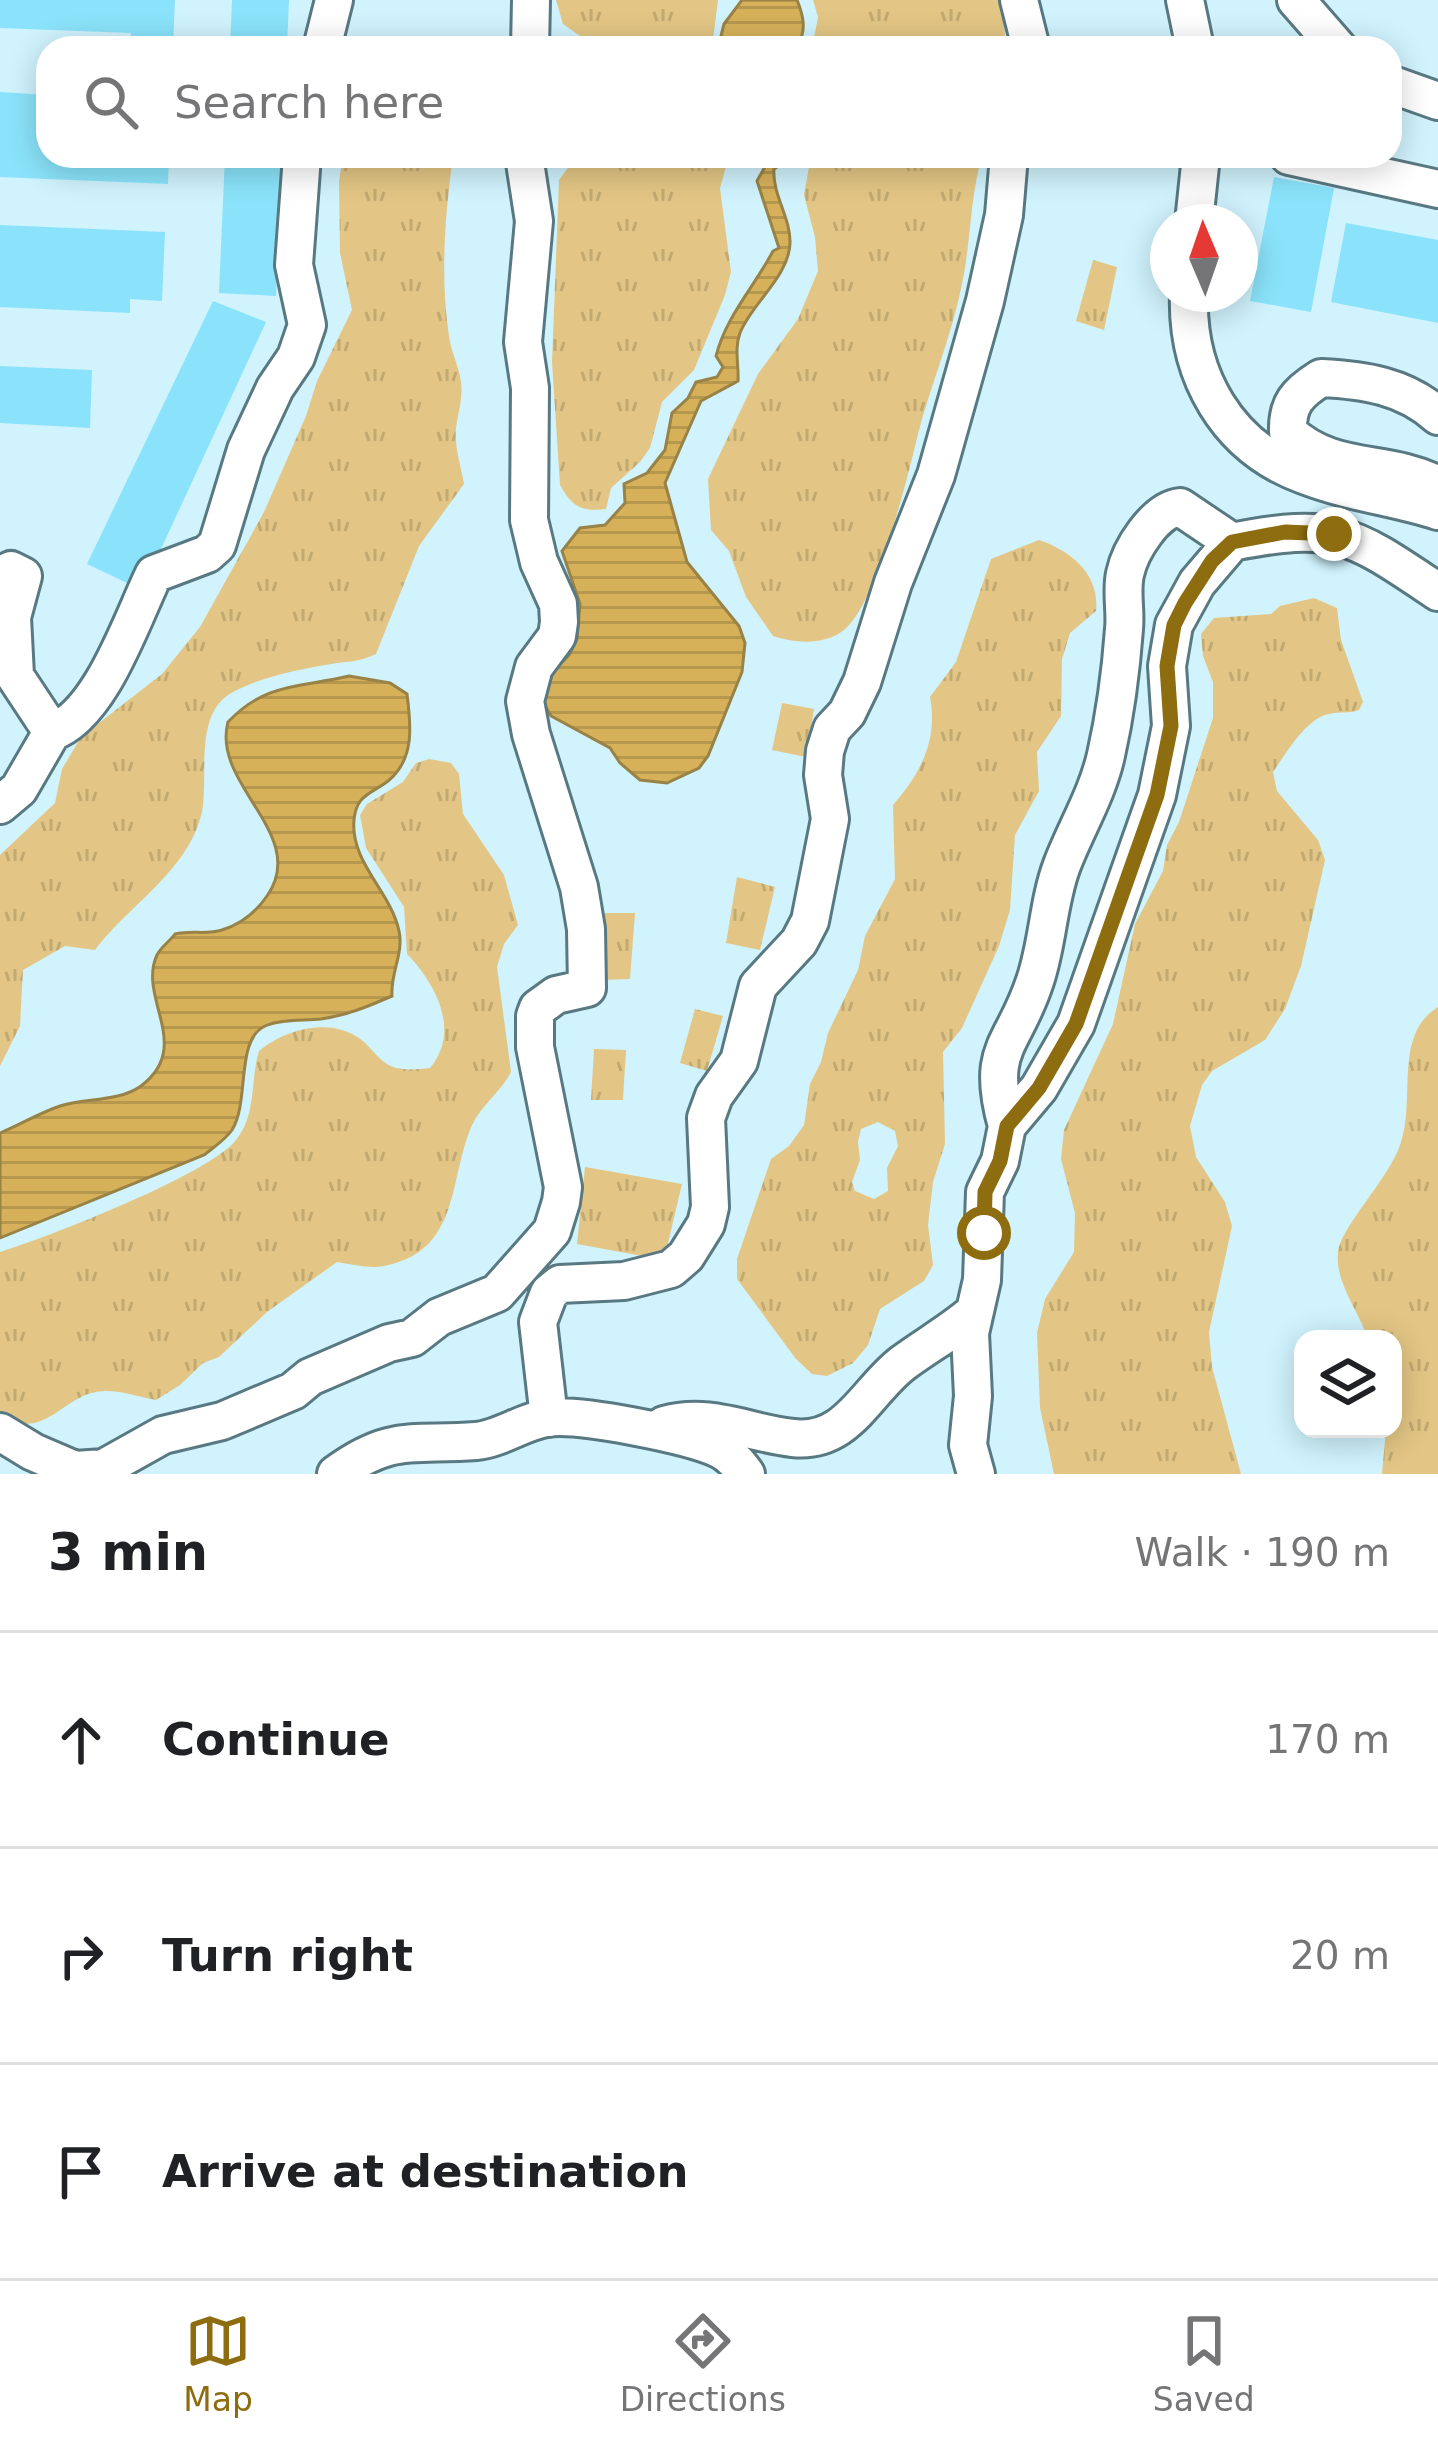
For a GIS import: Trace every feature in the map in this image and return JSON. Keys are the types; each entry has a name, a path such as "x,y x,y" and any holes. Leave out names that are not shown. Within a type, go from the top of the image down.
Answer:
{"street":[{"path":"325,36 334,0"},
{"path":"530,36 531,0"},
{"path":"1018,0 1028,36"},
{"path":"1186,0 1193,36"},
{"path":"1296,0 1328,36"},
{"path":"1402,88 1438,101"},
{"path":"0,805 19,789 52,732 89,707 154,574 207,554 225,529 246,450 308,325 294,265 301,168"},
{"path":"0,1432 75,1471 104,1468 164,1436 222,1421 293,1391 310,1377 412,1338 439,1317 488,1299 541,1246 558,1218 562,1187 535,1047 535,1016 556,995 587,988 588,962 574,868 531,734 526,700 534,667 557,635 560,622 558,604 534,549 529,520 530,388 524,342 534,221 526,168"},
{"path":"549,1418 538,1322 549,1293 560,1284 624,1281 670,1269 686,1256 706,1224 710,1207 706,1118 714,1096 739,1061 758,986 799,942 810,921 830,819 825,751 832,729 847,713 862,682 892,583 936,475 985,301 1004,215 1008,168"},
{"path":"1196,204 1200,168"},
{"path":"1343,168 1438,189"},
{"path":"1190,312 1193,351 1204,385 1221,414 1270,460 1307,477 1438,512"},
{"path":"1438,416 1411,397 1367,381 1321,378 1291,404 1288,415 1288,432 1316,455 1438,485"},
{"path":"976,1474 967,1430 973,1396 972,1314 982,1280 985,1192 1000,1161 1007,1126 997,1074 1003,1047 1032,993 1062,865 1105,760 1124,630 1125,573 1139,544 1169,508 1180,507 1232,542"},
{"path":"1007,1126 1039,1088 1076,1024 1157,795 1171,726 1167,666 1174,625 1196,583 1232,542 1285,532 1334,534 1369,545 1438,592"},
{"path":"5,592 8,678 52,732"},
{"path":"645,1431 704,1419 794,1438 823,1436 869,1401 900,1365 972,1314"},
{"path":"336,1474 381,1447 411,1441 482,1441 549,1418 645,1431 717,1448 733,1457 746,1474"}],"green space":[{"path":"556,0 718,0 714,36 580,36 563,24"},
{"path":"813,0 1004,0 1005,36 814,36 818,17"},
{"path":"341,168 452,168 445,291 450,342 461,382 456,435 464,484 419,546 376,654 268,678 220,702 207,729 202,812 185,852 95,950 65,946 23,970 20,1026 0,1066 0,855 55,803 62,769 81,737 162,674 200,627 264,512 317,381 352,310 340,253"},
{"path":"568,168 726,168 720,188 731,272 725,295 694,370 662,402 650,448 611,488 606,509 578,506 560,485 552,362 559,180"},
{"path":"809,168 979,168 958,303 879,568 868,595 844,630 809,642 773,636 746,597 729,551 711,530 708,479 758,374 798,319 818,271 804,195"},
{"path":"1093,260 1117,267 1104,330 1076,321"},
{"path":"1039,540 1051,545 1088,575 1096,611 1070,633 1062,659 1061,716 1037,752 1039,791 1015,835 1010,910 999,946 962,1028 943,1052 945,1144 933,1182 928,1225 933,1265 924,1281 880,1309 868,1345 853,1363 827,1376 812,1374 737,1279 737,1259 771,1159 789,1146 804,1125 810,1084 828,1033 858,970 865,936 895,879 893,805 925,755 932,728 930,697 956,662 991,559","holes":["878,1122 895,1131 898,1146 887,1168 888,1191 874,1199 855,1191 852,1182 860,1160 861,1129"]},
{"path":"1314,598 1337,608 1341,640 1363,702 1359,710 1329,714 1312,723 1273,772 1277,791 1318,840 1325,860 1301,966 1285,1009 1265,1040 1212,1071 1202,1085 1190,1126 1196,1157 1225,1202 1232,1226 1209,1332 1212,1367 1241,1474 1054,1474 1040,1408 1037,1333 1045,1299 1074,1252 1075,1213 1061,1159 1064,1130 1113,1024 1135,924 1163,871 1167,845 1213,718 1213,682 1201,634 1214,618 1271,614 1280,606"},
{"path":"782,703 814,709 806,757 772,750"},
{"path":"429,759 451,763 459,774 463,814 504,875 518,925 504,944 497,967 511,1072 472,1125 439,1229 409,1258 367,1267 337,1262 267,1312 219,1357 203,1363 156,1400 105,1391 77,1399 38,1422 26,1424 0,1416 0,1252 126,1204 220,1154 243,1130 259,1051 283,1036 311,1028 339,1029 364,1042 393,1067 430,1068 444,1039 441,1008 427,979 407,954 404,907 366,848 360,815 367,804 403,782 416,763"},
{"path":"737,877 775,887 760,950 726,943"},
{"path":"601,913 635,913 630,979 603,980"},
{"path":"1438,1007 1438,1474 1382,1474 1385,1438 1402,1438 1402,1330 1364,1330 1344,1286 1338,1253 1347,1230 1396,1156 1405,1124 1410,1050 1424,1019"},
{"path":"695,1009 723,1016 707,1071 680,1063"},
{"path":"594,1049 626,1050 623,1100 591,1100"},
{"path":"585,1167 682,1184 664,1260 577,1244"}],"shaded area":[{"path":"742,0 797,0 803,24 802,36 721,36"},
{"path":"764,168 776,168 776,188 790,234 788,255 740,333 738,381 701,401 665,483 687,562 739,626 745,643 742,672 699,768 667,783 640,780 610,748 551,716 542,700 551,673 577,639 580,604 562,551 580,528 605,525 625,503 624,484 647,473 665,450 672,413 696,382 717,377 723,367 716,356 727,328 779,248 757,181"},
{"path":"349,676 390,683 407,694 410,729 403,762 388,781 361,800 354,820 358,850 399,931 392,996 340,1015 265,1026 250,1044 232,1130 204,1155 0,1238 0,1133 60,1106 122,1095 141,1086 163,1055 153,971 158,952 175,934 216,931 242,921 263,902 277,874 277,852 269,831 233,767 228,722 270,693"}],"building":[{"path":"0,0 175,0 173,36 0,28"},
{"path":"232,0 289,0 288,36 230,36"},
{"path":"0,92 36,94 36,168 169,168 168,184 0,177"},
{"path":"224,168 281,168 276,296 219,293"},
{"path":"1274,177 1334,188 1311,312 1258,302 1258,260"},
{"path":"1346,223 1438,240 1438,323 1331,302"},
{"path":"0,225 165,232 162,301 130,299 130,313 0,307"},
{"path":"213,301 266,322 142,590 87,564"},
{"path":"0,366 92,370 90,428 0,423"}],"route":[{"path":"984,1233 985,1192 1000,1161 1007,1126 1039,1088 1076,1024 1157,795 1171,726 1167,666 1174,625 1185,603 1212,561 1232,542 1285,532 1334,534"}]}
